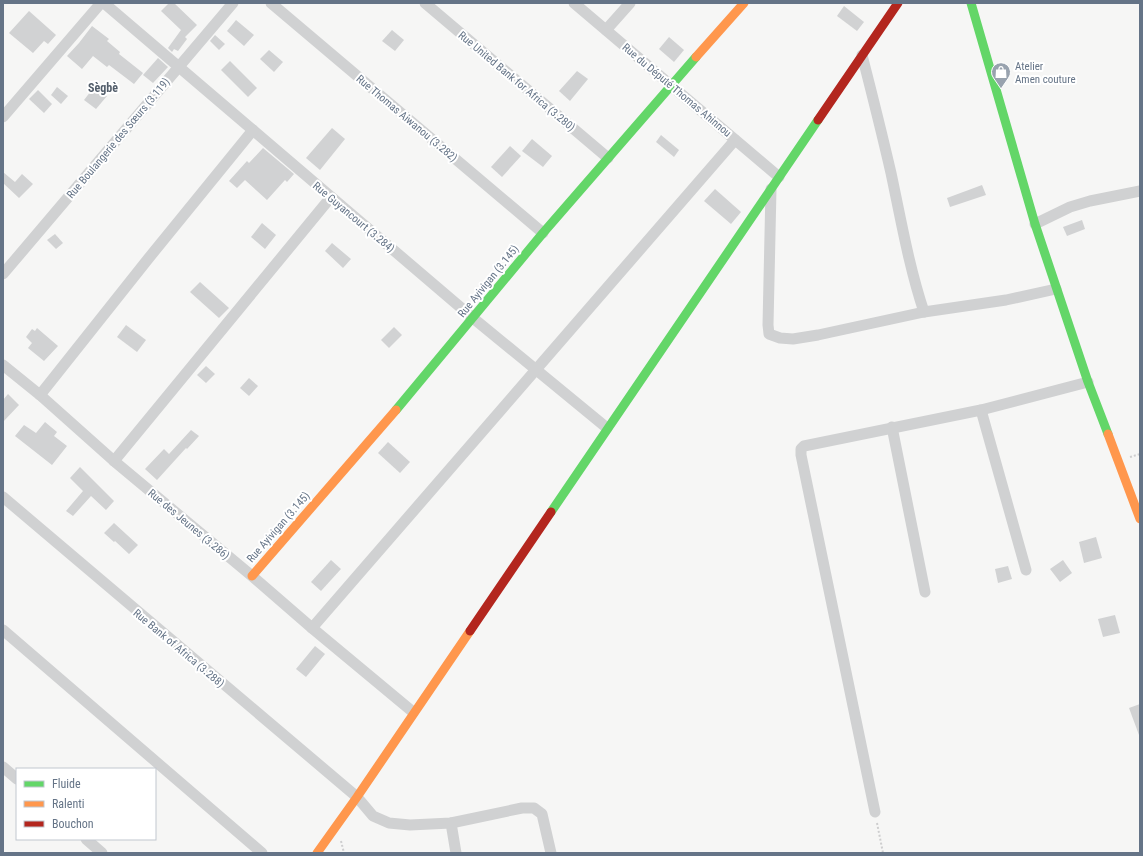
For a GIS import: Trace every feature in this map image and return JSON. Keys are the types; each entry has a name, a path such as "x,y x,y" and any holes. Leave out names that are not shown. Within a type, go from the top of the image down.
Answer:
{"street":[{"name":"Rue Guyancourt (3.284)","path":"102,3 473,318 607,428"},
{"path":"3,117 102,3"},
{"name":"Rue Boulangerie des Sœurs (3.119)","path":"3,274 233,3"},
{"name":"Rue Thomas Aiwanou (3.282)","path":"271,3 543,233"},
{"name":"Rue United Bank for Africa (3.280)","path":"425,3 608,158"},
{"name":"Rue du Député Thomas Ahinnou","path":"574,3 779,177"},
{"path":"606,30 630,3"},
{"name":"Rue Ayivigan (3.145)","path":"252,576 407,398 543,233 653,105 744,3"},
{"path":"317,853 898,3"},
{"path":"971,3 1035,224 1056,289 1088,382 1140,519"},
{"path":"862,55 891,172 907,253 924,312"},
{"path":"40,395 253,130"},
{"path":"312,628 735,140"},
{"path":"771,189 768,325 769,334 780,338 793,339 818,336 924,312 1006,300 1056,289"},
{"path":"1035,224 1070,207 1090,201 1140,191"},
{"path":"114,461 331,197"},
{"name":"Rue des Jeunes (3.286)","path":"3,365 40,395 114,461 413,712"},
{"path":"875,812 800,455 801,449 804,446 980,410 1088,382"},
{"path":"980,410 1026,570"},
{"path":"892,427 925,592"},
{"name":"Rue Bank of Africa (3.288)","path":"3,497 356,797 373,816 389,823 410,825 451,823 522,808 534,808 542,814 550,853"},
{"path":"3,630 262,853"},
{"path":"3,767 16,778"},
{"path":"451,823 456,853"},
{"path":"87,840 102,853"}],"path":[{"path":"875,812 883,853"}],"building":[{"path":"169,3 174,3 197,25 185,37 187,39 178,51 174,49 172,52 168,48 181,30 161,11"},
{"path":"844,6 864,22 857,31 837,16"},
{"path":"29,11 56,35 48,44 44,41 33,53 9,33"},
{"path":"236,20 254,35 244,46 227,31"},
{"path":"92,26 109,39 107,41 120,52 119,54 143,73 134,84 109,65 107,67 93,56 82,69 67,56"},
{"path":"392,30 404,40 395,51 382,41"},
{"path":"215,35 225,44 219,50 210,41"},
{"path":"669,37 684,50 674,62 659,49"},
{"path":"269,50 283,62 274,72 260,59"},
{"path":"158,58 168,67 153,83 143,75"},
{"path":"230,61 257,88 248,97 221,70"},
{"path":"577,71 588,79 570,101 559,91"},
{"path":"57,87 68,96 61,104 51,95"},
{"path":"94,87 107,96 96,109 84,100"},
{"path":"38,90 52,104 44,113 29,99"},
{"path":"332,128 345,139 320,170 306,158"},
{"path":"661,135 679,150 674,157 656,142"},
{"path":"532,139 552,156 543,167 522,151"},
{"path":"510,146 521,156 502,177 491,167"},
{"path":"263,148 294,174 287,182 285,180 267,200 245,180 237,188 229,181 247,161 249,163"},
{"path":"3,172 15,182 22,174 33,184 19,198 3,183"},
{"path":"982,185 986,195 950,207 947,198"},
{"path":"715,189 741,212 731,224 704,201"},
{"path":"1082,220 1085,229 1067,236 1063,227"},
{"path":"262,223 276,235 265,249 251,237"},
{"path":"55,234 63,243 56,249 47,240"},
{"path":"332,243 351,259 343,268 325,251"},
{"path":"200,282 229,308 219,318 190,292"},
{"path":"126,325 146,340 137,352 117,337"},
{"path":"394,327 402,335 389,348 381,340"},
{"path":"37,328 58,346 44,361 28,348 32,343 26,337 32,329 35,331"},
{"path":"206,366 215,374 206,383 197,375"},
{"path":"249,378 258,386 249,396 240,388"},
{"path":"8,394 19,405 3,422 3,400"},
{"path":"45,422 57,432 54,436 67,446 52,465 15,436 24,425 36,433"},
{"path":"191,430 199,436 157,480 145,469 164,449 169,454"},
{"path":"388,442 410,462 400,473 378,453"},
{"path":"80,467 114,501 106,510 91,496 73,516 66,511 83,491 70,478"},
{"path":"114,523 138,545 129,554 104,533"},
{"path":"1096,537 1102,558 1084,563 1079,542"},
{"path":"331,560 341,569 321,591 311,582"},
{"path":"1063,560 1072,573 1060,582 1050,569"},
{"path":"1008,566 1012,579 998,583 995,569"},
{"path":"1115,615 1120,633 1103,637 1098,619"},
{"path":"315,646 325,654 306,677 296,669"},
{"path":"1140,704 1140,735 1139,735 1129,708"}],"traffic: fast":[{"path":"971,3 1035,224 1088,382 1108,434"},
{"path":"396,410 543,233 696,57"},
{"path":"551,512 818,120"}],"traffic: slow":[{"path":"696,57 744,3"},
{"path":"252,576 396,410"},
{"path":"1108,434 1140,519"},
{"path":"317,853 470,631"}],"traffic: jam":[{"path":"818,120 898,3"},
{"path":"470,631 551,512"}],"place":[{"name":"Atelier Amen couture","path":"1001,89"}],"district":[{"name":"Sègbè","path":"103,88"}]}
